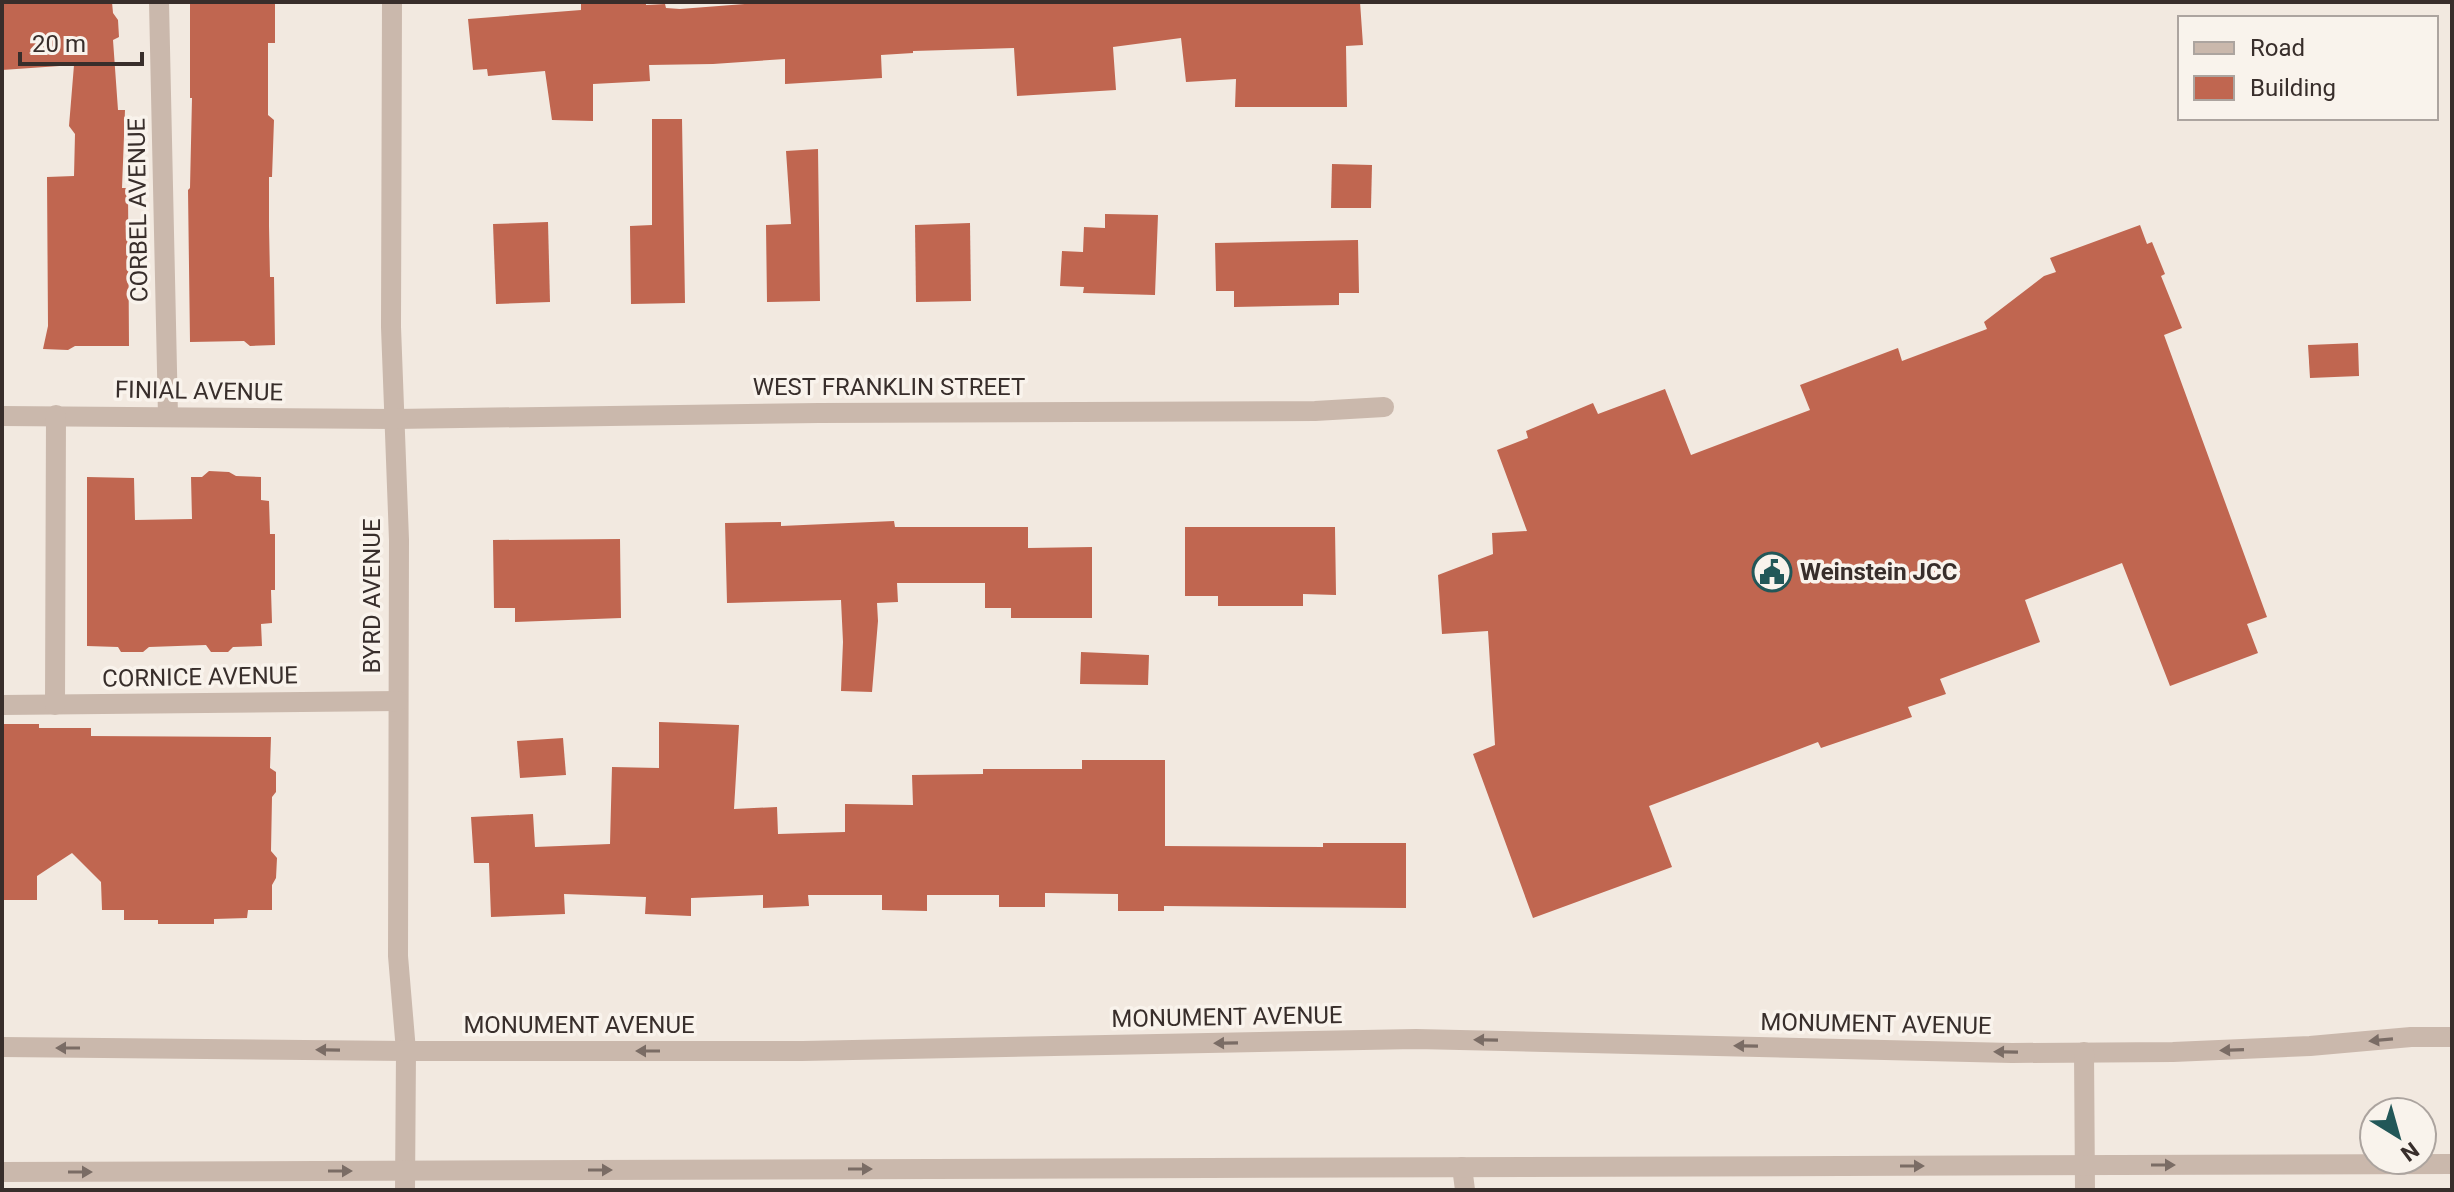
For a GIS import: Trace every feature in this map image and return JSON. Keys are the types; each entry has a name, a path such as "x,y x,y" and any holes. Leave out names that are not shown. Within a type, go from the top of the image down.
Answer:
{"street":[{"name":"CORBEL AVENUE","path":"159,2 168,416"},
{"name":"BYRD AVENUE","path":"392,2 391,327 399,540 398,956 406,1051 404,1180"},
{"name":"WEST FRANKLIN STREET","path":"395,419 1315,411 1384,407"},
{"path":"55,705 56,415"},
{"name":"FINIAL AVENUE","path":"2,416 395,419"},
{"name":"CORNICE AVENUE","path":"2,705 398,701"},
{"name":"MONUMENT AVENUE","path":"2,1047 802,1051 1416,1039 2012,1053 2173,1052 2452,1037"},
{"path":"2084,1052 2085,1190"},
{"path":"2,1172 404,1180 1462,1167 2452,1164"},
{"path":"1462,1167 1465,1190"}],"building":[{"path":"2,2 112,2 119,37 113,40 118,110 125,110 122,188 128,188 129,346 43,349 48,326 47,177 74,176 75,134 69,126 74,65 2,70"},
{"path":"190,2 275,2 275,43 268,43 268,115 274,120 269,226 270,277 274,277 275,345 250,346 244,341 190,342"},
{"path":"646,2 646,5 665,4 666,8 680,9 770,2 1360,2 1363,45 1346,46 1347,107 1235,107 1236,79 1186,82 1181,38 1113,47 1116,90 1017,96 1014,48 881,55 882,78 785,84 785,59 649,65 650,81 593,84 593,121 552,120 545,71 488,76 487,69 473,70 468,19 581,10 581,3"},
{"path":"652,119 682,119 685,303 631,304 630,226 652,225"},
{"path":"818,149 820,301 767,302 766,225 791,224 786,151"},
{"path":"1332,164 1372,165 1371,208 1331,208"},
{"path":"1105,214 1158,215 1155,295 1083,293 1084,287 1060,286 1062,251 1083,252 1084,227 1105,228"},
{"path":"548,222 550,302 496,304 493,224"},
{"path":"970,223 971,301 916,302 915,225"},
{"name":"Weinstein JCC","path":"2140,225 2147,244 2152,242 2165,274 2161,276 2182,328 2164,335 2267,617 2247,624 2258,653 2170,686 2122,563 2025,600 2040,642 1940,679 1946,694 1908,707 1912,717 1821,748 1818,742 1649,806 1672,867 1533,918 1473,754 1495,745 1488,631 1442,634 1438,575 1493,554 1492,533 1527,531 1497,450 1528,438 1526,431 1593,403 1598,414 1665,389 1691,455 1810,410 1800,385 1898,348 1902,361 1987,329 1984,322 2044,276 2056,272 2050,258"},
{"path":"1358,240 1359,293 1339,293 1339,305 1234,307 1234,291 1216,291 1215,243"},
{"path":"2358,343 2359,376 2310,378 2308,345"},
{"path":"209,471 261,477 261,500 269,501 270,534 275,534 275,590 271,590 272,623 261,624 262,646 233,647 228,652 211,652 206,645 149,647 143,652 121,652 118,647 87,646 87,477 134,478 135,520 192,519 191,477 202,477"},
{"path":"894,521 895,527 1028,527 1028,548 1092,547 1092,618 1011,618 1011,608 985,608 985,583 897,583 898,602 877,603 872,692 841,691 841,600 727,603 725,523 781,522 781,526"},
{"path":"1185,527 1335,527 1336,595 1303,594 1303,606 1218,606 1218,596 1185,596"},
{"path":"620,539 621,618 515,622 515,608 494,608 493,540"},
{"path":"1081,652 1149,655 1148,685 1080,684"},
{"path":"659,722 739,725 734,809 777,807 778,834 845,832 845,804 913,805 912,775 983,774 983,769 1082,769 1082,760 1165,760 1165,846 1323,847 1323,843 1406,843 1406,908 1164,906 1164,911 1118,911 1118,894 1045,893 1045,907 999,907 999,895 927,895 927,911 882,910 882,895 808,895 809,906 763,908 763,895 691,898 691,916 645,914 646,897 564,894 565,914 491,917 489,863 474,863 471,817 533,814 535,847 610,844 612,767 659,768"},
{"path":"2,724 91,728 91,736 271,737 270,768 276,772 276,792 272,797 271,851 277,858 272,910 248,910 247,918 214,919 214,924 158,924 158,920 124,920 124,910 102,910 101,882 72,853 37,876 37,900 2,900"},
{"path":"563,738 566,775 520,778 517,741"}],"place":[{"name":"Weinstein JCC","path":"1772,572"}]}
